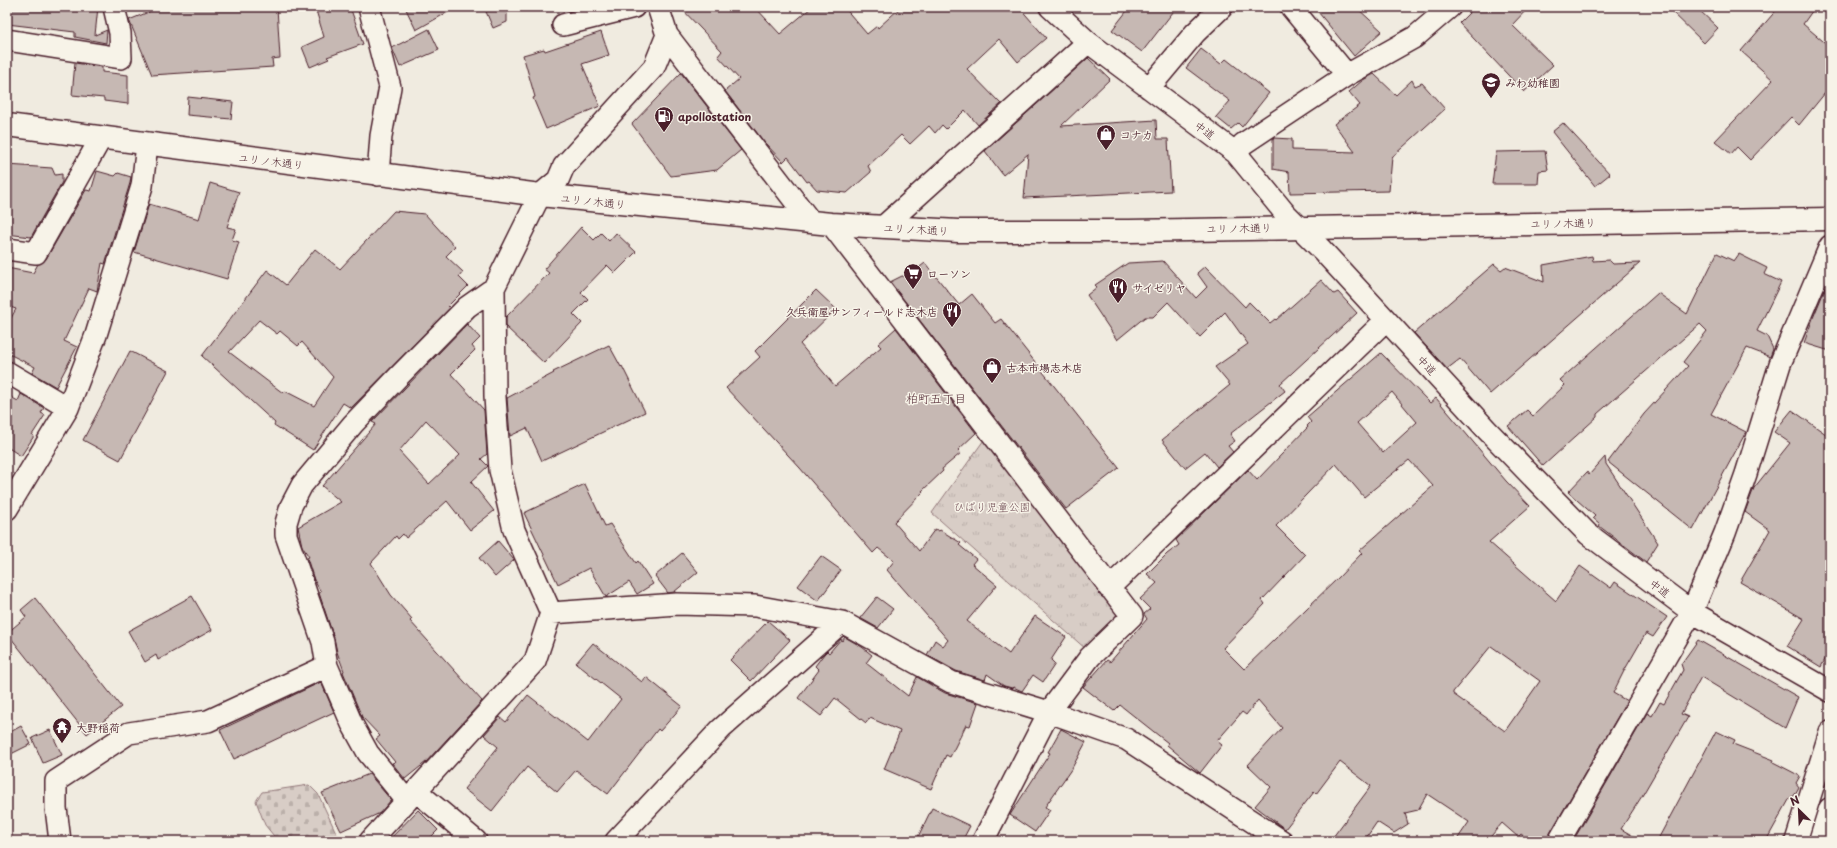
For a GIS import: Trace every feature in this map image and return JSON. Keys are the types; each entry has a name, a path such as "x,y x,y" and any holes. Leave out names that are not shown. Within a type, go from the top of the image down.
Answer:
{"street":[{"path":"7,40 122,58 120,33 114,7"},
{"path":"369,7 390,88 381,136 378,175"},
{"path":"563,25 634,7"},
{"path":"658,7 667,35 991,430 1109,588 1132,616 1090,657 1049,712 983,841"},
{"name":"中道","path":"1050,7 1088,42 1236,153 1284,212 1300,227 1487,430 1588,534 1692,612 1830,691"},
{"path":"1149,88 1195,33 1222,7"},
{"path":"1291,7 1347,75"},
{"path":"1236,153 1243,144 1347,75 1415,37 1450,7"},
{"path":"370,841 535,661 550,613 514,530 500,470 495,397 494,288 540,195 558,180 564,166 654,67 667,35"},
{"path":"883,227 1088,42"},
{"name":"ユリノ木通り","path":"7,125 147,145 540,195 821,224 958,231 1130,231 1830,219"},
{"path":"7,249 36,253 101,138"},
{"path":"7,509 68,408 96,335 136,206 142,186 147,145"},
{"path":"1560,841 1692,612 1725,533 1743,482 1780,364 1830,246"},
{"path":"476,841 411,796 368,753 352,724 327,666 323,642 286,535 286,523 291,506 302,485 353,424 467,307 494,288"},
{"path":"1109,588 1386,320"},
{"path":"7,372 68,408"},
{"path":"550,613 677,604 755,606 842,622 951,682 1049,712 1126,739 1282,841"},
{"path":"616,841 721,729 842,622"},
{"path":"60,841 56,808 56,781 129,733 208,721 327,666"},
{"path":"1796,841 1830,732"},
{"path":"1820,841 1830,808"}],"green space":[{"name":"ひばり児童公園","path":"991,430 1118,615 1087,650 932,513"},
{"path":"309,785 318,794 340,841 278,841 265,825 256,801 262,792"}],"building":[{"path":"7,7 98,7 95,35 107,30 106,43 75,37 75,32 7,24"},
{"path":"161,7 277,7 280,58 272,59 273,67 152,75 129,20"},
{"path":"315,7 350,7 363,44 327,57 329,59 310,67 302,47 324,37"},
{"path":"405,7 457,7 416,30"},
{"path":"484,7 504,7 507,14 507,22 493,28"},
{"path":"680,7 755,7 780,34 812,7 844,7 867,34 877,26 878,28 901,7 1019,7 1046,38 1018,62 999,39 967,69 1001,104 978,125 965,110 946,129 942,125 935,133 929,126 910,144 901,135 868,166 871,172 847,193 817,190 809,181 807,182 788,157 783,162 764,142 725,91 739,79 718,56 722,51"},
{"path":"1130,7 1177,7 1142,52 1112,30"},
{"path":"1314,7 1356,7 1382,31 1354,56"},
{"path":"1475,7 1529,7 1512,25 1553,65 1524,92 1459,23"},
{"path":"1667,7 1696,7 1718,28 1704,43"},
{"path":"1779,7 1815,7 1803,24 1830,47 1830,87 1799,125 1791,117 1750,160 1737,147 1731,154 1715,141 1773,80 1741,51"},
{"path":"429,29 439,50 400,67 392,48"},
{"path":"601,32 609,55 582,64 600,106 546,129 533,98 535,97 523,55 544,49 545,51"},
{"path":"1201,49 1221,64 1226,59 1269,93 1242,127 1238,123 1231,129 1216,117 1230,101 1186,68"},
{"name":"コナカ","path":"1088,58 1110,79 1061,126 1156,120 1157,139 1168,139 1171,191 1024,198 1028,154 1003,175 985,151"},
{"path":"75,63 102,67 102,72 128,75 128,104 104,101 104,98 72,95"},
{"path":"681,73 741,150 717,170 671,176 632,124"},
{"path":"1374,74 1396,95 1412,80 1415,86 1422,83 1445,109 1392,157 1389,191 1290,193 1289,172 1273,169 1273,138 1292,139 1292,150 1355,152 1334,124 1360,105 1349,92 1363,80"},
{"path":"188,97 233,102 231,119 187,115"},
{"path":"1563,123 1610,174 1595,186 1552,132"},
{"path":"1545,151 1548,170 1539,171 1538,184 1492,184 1496,152"},
{"path":"7,165 52,168 55,175 62,174 62,182 31,237 7,234"},
{"path":"97,171 115,176 118,173 131,177 130,183 105,264 102,263 97,291 89,288 64,341 77,347 56,387 32,373 35,367 7,353 7,325 16,309 7,306 7,268 33,273 38,264 46,259 86,190 91,191"},
{"path":"210,183 239,192 227,227 236,229 232,240 239,242 227,279 134,252 149,204 199,219"},
{"path":"394,211 425,214 455,247 446,256 463,272 459,277 468,286 448,306 450,308 351,408 343,403 313,450 274,425 275,423 202,356 267,270 286,285 315,249 340,269","holes":["259,320 277,334 280,331 298,346 302,342 333,377 314,406 285,391 283,393 229,352"]},
{"path":"581,227 594,240 601,233 609,241 616,233 636,252 615,273 607,265 581,292 588,299 573,314 582,323 544,363 506,327 506,317 549,273 544,269"},
{"path":"1717,253 1734,261 1739,254 1767,268 1764,274 1781,282 1757,331 1767,336 1773,349 1770,357 1747,348 1711,414 1746,432 1693,530 1608,462 1644,414 1688,366 1683,362 1707,331 1700,324 1597,414 1597,417 1543,466 1508,426 1527,410 1533,416 1565,385 1560,380 1658,293 1687,314"},
{"path":"1592,256 1593,261 1609,260 1613,264 1640,263 1490,394 1460,359 1447,369 1414,333 1494,264 1501,270 1505,267 1544,282 1543,265"},
{"path":"1163,261 1196,298 1207,287 1197,273 1205,266 1245,307 1249,302 1270,323 1275,319 1276,320 1321,280 1334,294 1338,292 1357,313 1280,384 1285,391 1230,434 1235,441 1228,446 1233,452 1217,467 1205,452 1185,468 1162,440 1230,385 1215,367 1248,344 1225,312 1200,337 1168,302 1153,317 1145,317 1117,340 1087,295 1097,287 1095,285 1128,263"},
{"path":"925,263 959,305 972,294 995,323 1001,319 1119,468 1066,509 890,282 902,276 907,277"},
{"path":"1830,277 1830,351 1804,343"},
{"path":"816,290 836,309 800,344 835,386 881,347 878,344 896,328 976,433 958,450 961,453 942,469 943,471 922,491 923,492 894,522 919,551 935,529 940,530 961,543 959,545 976,559 972,564 997,585 967,621 1009,654 1035,616 1066,637 1051,660 1055,664 1043,682 1033,675 1022,691 1013,687 1004,686 987,674 985,680 956,671 927,655 935,640 943,646 948,640 887,570 894,561 878,548 873,553 800,468 726,388 760,357 755,351"},
{"path":"467,324 480,338 472,346 475,350 451,374 484,410 487,454 481,459 488,466 471,482 494,511 470,530 447,501 406,538 403,534 398,539 396,536 371,563 391,595 412,619 410,621 482,701 426,762 405,779 392,763 395,762 376,739 380,736 362,717 343,672 344,671 334,638 319,593 321,592 314,580 307,558 309,557 302,546 298,527 341,502 322,486 376,424 372,422","holes":["426,420 460,455 429,484 399,451"]},
{"path":"609,345 621,367 622,366 645,412 542,461 527,428 510,436 507,398 554,373 553,372"},
{"path":"130,351 168,371 120,460 83,440"},
{"path":"1381,353 1430,403 1436,398 1506,481 1530,506 1489,542 1556,601 1580,566 1611,588 1615,582 1667,617 1653,637 1646,633 1624,671 1613,693 1627,701 1549,835 1547,841 1530,841 1521,834 1518,837 1502,823 1487,841 1456,841 1469,822 1427,794 1418,810 1405,813 1408,824 1394,833 1377,822 1364,841 1330,841 1371,786 1340,762 1316,794 1314,792 1285,829 1255,806 1271,787 1248,765 1282,728 1258,700 1246,715 1242,712 1217,741 1222,745 1200,773 1167,745 1168,743 1120,705 1114,711 1083,687 1107,660 1110,662 1147,619 1144,614 1150,609 1140,599 1157,583 1147,574 1167,554 1179,545 1176,540 1248,470 1257,480 1308,427 1307,426 1311,422 1307,417","holes":["1392,392 1417,422 1383,453 1357,423","1409,460 1433,486 1359,551 1362,553 1338,578 1244,669 1223,648 1265,604 1262,600 1305,555 1276,526 1336,464 1364,497","1491,646 1540,681 1505,731 1453,694 1453,692"]},
{"path":"21,394 44,408 41,413 45,415 21,456 7,447 7,395 18,401"},
{"path":"1792,410 1830,437 1830,650 1821,667 1787,646 1804,619 1740,582 1770,530 1745,512 1754,488 1790,443 1774,432"},
{"path":"1605,457 1606,464 1658,543 1646,562 1599,526 1600,524 1593,518 1595,516 1568,492 1587,472 1589,475"},
{"path":"585,484 605,526 610,524 636,563 638,561 653,584 637,594 629,582 606,597 589,568 558,584 524,513"},
{"path":"498,541 514,560 495,577 479,558"},
{"path":"682,553 698,572 674,592 668,593 655,576"},
{"path":"821,556 841,570 818,601 798,586"},
{"path":"192,596 212,630 158,660 156,655 145,662 128,631"},
{"path":"877,597 893,609 878,628 860,618"},
{"path":"35,598 121,707 87,734 7,633 26,617 21,610"},
{"path":"768,621 790,640 751,681 730,660"},
{"path":"845,637 872,655 866,663 908,696 917,677 945,693 978,703 970,726 966,725 950,757 946,755 931,789 884,769 900,731 870,718 866,723 835,698 821,716 798,698 819,670 815,666 824,654 827,651 829,653 841,639 842,641"},
{"path":"1698,640 1798,697 1785,728 1701,677 1681,714 1688,717 1621,829 1642,841 1573,841 1647,713 1652,716 1660,702 1664,704 1683,670 1681,664"},
{"path":"593,643 642,682 646,677 682,706 660,731 658,729 608,794 576,770 557,792 527,767 492,811 464,789 498,747 484,735 500,717 506,722 528,695 588,742 621,699 576,663"},
{"path":"321,682 334,712 234,759 220,730"},
{"path":"21,726 31,744 7,756 7,734"},
{"path":"1061,729 1086,742 1072,768 1045,807 1050,810 1035,832 1010,815 1050,753 1048,752"},
{"path":"50,730 62,755 43,763 32,738"},
{"path":"1716,731 1735,740 1733,744 1774,760 1773,762 1800,776 1796,783 1799,787 1794,796 1790,798 1766,841 1657,841"},
{"path":"369,774 391,800 380,813 341,831 322,793"},
{"path":"932,808 970,826 962,841 916,841"},
{"path":"418,810 438,830 427,841 388,841"}],"place":[{"name":"みわ幼稚園","path":"1491,99"},
{"name":"apollostation","path":"664,133"},
{"name":"コナカ","path":"1106,151"},
{"name":"ローソン","path":"913,290"},
{"name":"サイゼリヤ","path":"1118,304"},
{"name":"久兵衛屋サンフィールド志木店","path":"952,328"},
{"name":"古本市場志木店","path":"992,384"},
{"name":"大野稲荷","path":"62,744"}],"district":[{"name":"柏町五丁目","path":"936,398"}]}
